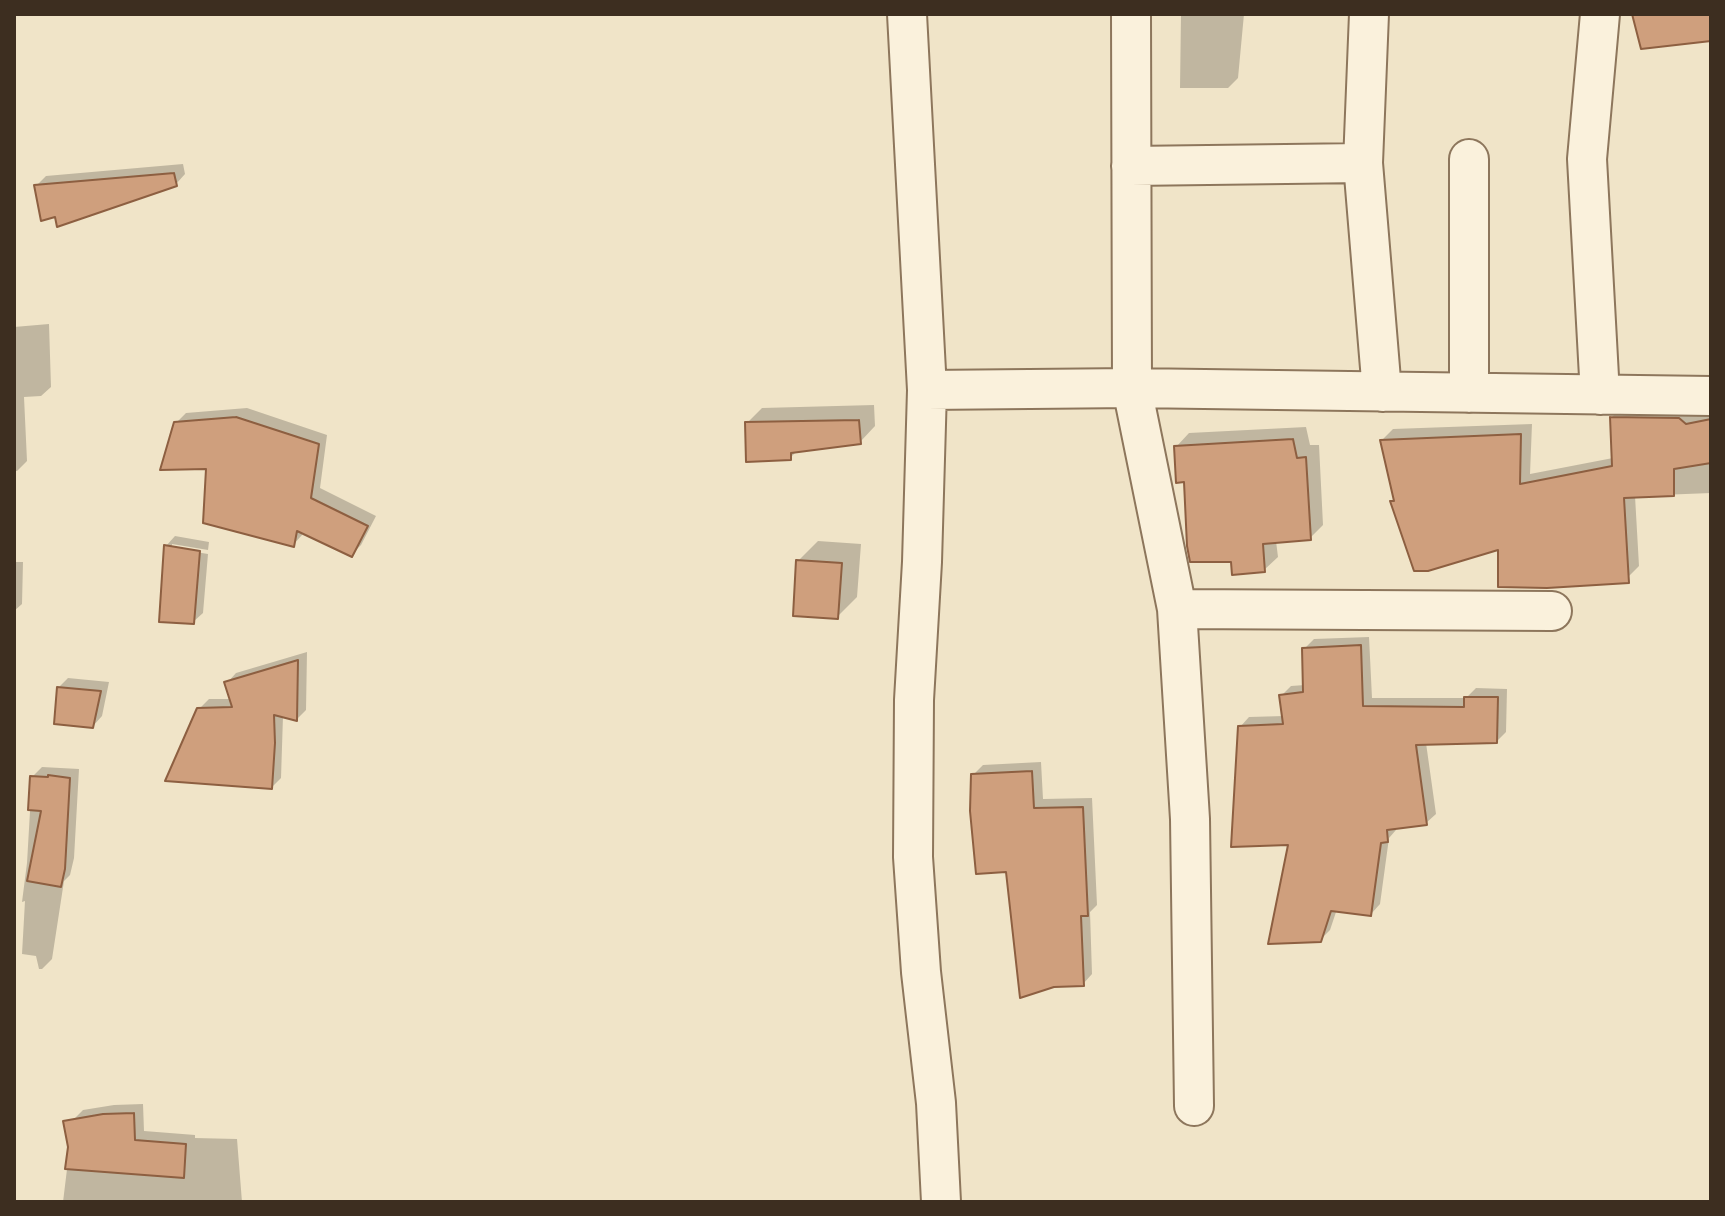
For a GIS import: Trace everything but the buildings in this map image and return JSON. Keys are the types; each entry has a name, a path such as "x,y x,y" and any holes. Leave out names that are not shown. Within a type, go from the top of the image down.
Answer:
{"street":[{"path":"907,14 927,390 914,700 913,857 921,972 936,1103 941,1202"},
{"path":"1131,14 1132,388 1177,609 1190,819 1194,1106"},
{"path":"1369,14 1363,163 1382,392"},
{"path":"1600,14 1587,159 1600,395"},
{"path":"1469,159 1469,393"},
{"path":"1131,166 1363,163"},
{"path":"927,390 1132,388 1711,396"},
{"path":"1177,609 1552,611"}]}
